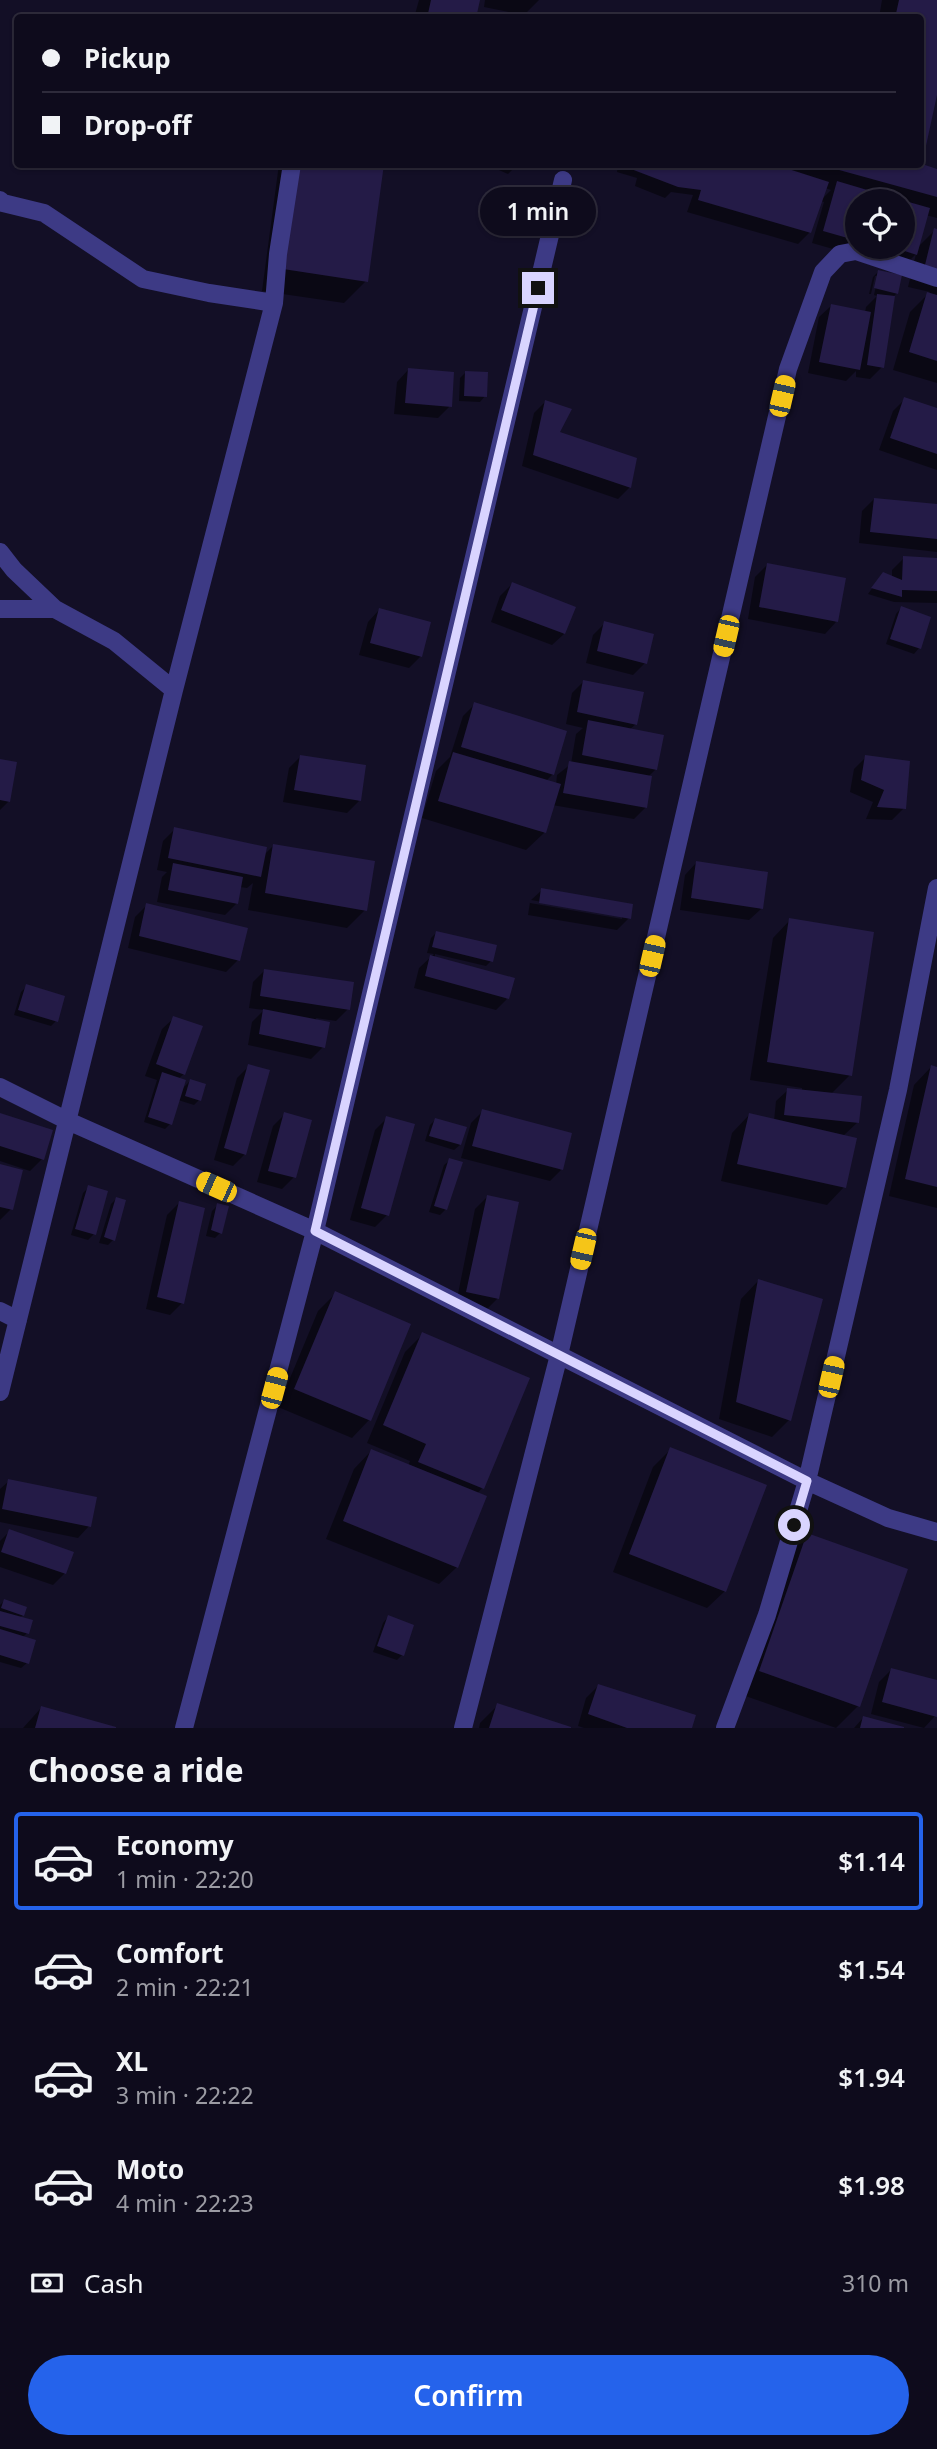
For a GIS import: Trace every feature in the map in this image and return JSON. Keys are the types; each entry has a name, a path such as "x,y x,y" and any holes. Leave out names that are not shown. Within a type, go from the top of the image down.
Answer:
{"street":[{"path":"0,1391 174,690 274,303 278,254 291,168"},
{"path":"184,1728 315,1231 563,180"},
{"path":"1,204 44,213 143,279 274,303"},
{"path":"463,1728 559,1355 788,369 823,272 840,254 856,251 937,278"},
{"path":"0,552 14,570 55,609 114,641 174,690"},
{"path":"0,609 55,609"},
{"path":"724,1728 767,1615 807,1481 898,1090 937,888"},
{"path":"0,1087 68,1121 315,1231 807,1481 888,1518 937,1532"},
{"path":"0,1311 18,1320"}],"building":[{"path":"431,0 480,0 477,14 428,14"},
{"path":"899,0 937,0 937,95 924,155 924,14 896,14"},
{"path":"924,165 937,169 937,197 832,168 924,168"},
{"path":"297,168 383,168 368,282 283,269"},
{"path":"628,168 785,168 829,182 811,233 698,200 701,190 678,187"},
{"path":"837,181 864,189 845,189 845,237 823,231"},
{"path":"915,204 930,208 915,254"},
{"path":"934,228 937,229 937,273 924,269"},
{"path":"878,270 902,275 898,294 874,288"},
{"path":"927,292 937,295 937,361 909,352"},
{"path":"877,294 895,296 884,368 867,365"},
{"path":"831,304 871,312 860,370 819,362"},
{"path":"408,368 454,372 452,407 405,403"},
{"path":"465,371 488,372 487,397 464,396"},
{"path":"904,397 937,408 937,454 890,438"},
{"path":"545,400 572,409 560,432 637,458 631,488 533,455"},
{"path":"874,498 937,504 937,539 870,532"},
{"path":"903,556 937,558 937,591 902,590 902,597 871,588 883,572 902,580"},
{"path":"767,563 846,578 838,622 759,607"},
{"path":"512,582 576,607 565,634 501,610"},
{"path":"901,606 931,617 921,649 890,639"},
{"path":"379,608 431,622 422,657 370,643"},
{"path":"604,621 654,634 647,664 597,651"},
{"path":"583,680 644,692 637,725 577,712"},
{"path":"474,702 567,731 554,775 461,747"},
{"path":"588,720 664,735 657,770 582,755"},
{"path":"453,752 561,784 546,833 438,801"},
{"path":"300,755 366,765 361,801 294,790"},
{"path":"865,755 910,761 906,809 877,807 884,790 861,780"},
{"path":"0,759 17,762 10,802 0,800"},
{"path":"569,761 652,776 647,808 563,793"},
{"path":"174,827 267,847 261,877 168,858"},
{"path":"273,844 375,861 367,911 265,893"},
{"path":"696,861 768,872 763,909 691,898"},
{"path":"173,863 243,877 238,904 168,890"},
{"path":"541,888 633,904 631,919 539,903"},
{"path":"146,903 248,928 240,961 139,936"},
{"path":"789,918 874,932 852,1076 767,1062"},
{"path":"436,931 497,945 493,962 432,947"},
{"path":"430,955 515,978 509,999 425,976"},
{"path":"264,969 354,982 350,1010 260,996"},
{"path":"26,984 65,996 58,1022 18,1010"},
{"path":"263,1009 330,1022 325,1048 259,1034"},
{"path":"173,1016 203,1026 185,1075 156,1064"},
{"path":"248,1064 270,1070 246,1155 224,1148"},
{"path":"931,1065 937,1067 937,1187 905,1179"},
{"path":"162,1072 186,1080 172,1125 148,1117"},
{"path":"190,1079 206,1084 201,1101 185,1096"},
{"path":"787,1088 862,1096 859,1123 784,1115"},
{"path":"482,1109 572,1133 563,1170 472,1146"},
{"path":"284,1112 312,1120 296,1178 268,1171"},
{"path":"0,1113 53,1130 44,1160 0,1146"},
{"path":"749,1113 857,1138 846,1188 737,1164"},
{"path":"386,1116 415,1124 389,1216 361,1208"},
{"path":"435,1118 467,1127 461,1145 429,1136"},
{"path":"449,1158 463,1162 447,1210 434,1206"},
{"path":"0,1164 23,1170 13,1210 0,1207"},
{"path":"88,1185 108,1191 96,1235 75,1229"},
{"path":"487,1195 519,1202 499,1299 466,1292"},
{"path":"116,1197 126,1200 115,1241 104,1237"},
{"path":"179,1201 205,1208 184,1304 157,1297"},
{"path":"217,1203 229,1206 222,1234 211,1230"},
{"path":"758,1279 823,1299 791,1421 736,1402"},
{"path":"335,1291 411,1324 371,1421 294,1389"},
{"path":"422,1332 530,1378 484,1489 418,1462 426,1444 383,1425"},
{"path":"670,1447 767,1485 726,1592 629,1554"},
{"path":"371,1449 487,1496 458,1568 343,1521"},
{"path":"8,1479 97,1497 91,1527 2,1509"},
{"path":"9,1529 74,1552 66,1574 1,1552"},
{"path":"807,1533 908,1569 860,1707 759,1671"},
{"path":"4,1599 27,1607 24,1616 1,1608"},
{"path":"0,1611 33,1620 29,1634 0,1626"},
{"path":"388,1615 414,1625 404,1656 377,1646"},
{"path":"0,1629 36,1640 29,1664 0,1655"},
{"path":"891,1668 937,1680 937,1717 882,1702"},
{"path":"598,1684 696,1715 692,1728 627,1728 588,1714"},
{"path":"497,1703 571,1727 571,1728 489,1728"},
{"path":"41,1706 116,1727 116,1728 35,1728"},
{"path":"863,1716 904,1727 904,1728 860,1728"}],"route":[{"path":"538,288 315,1231 807,1481 794,1525"}]}
